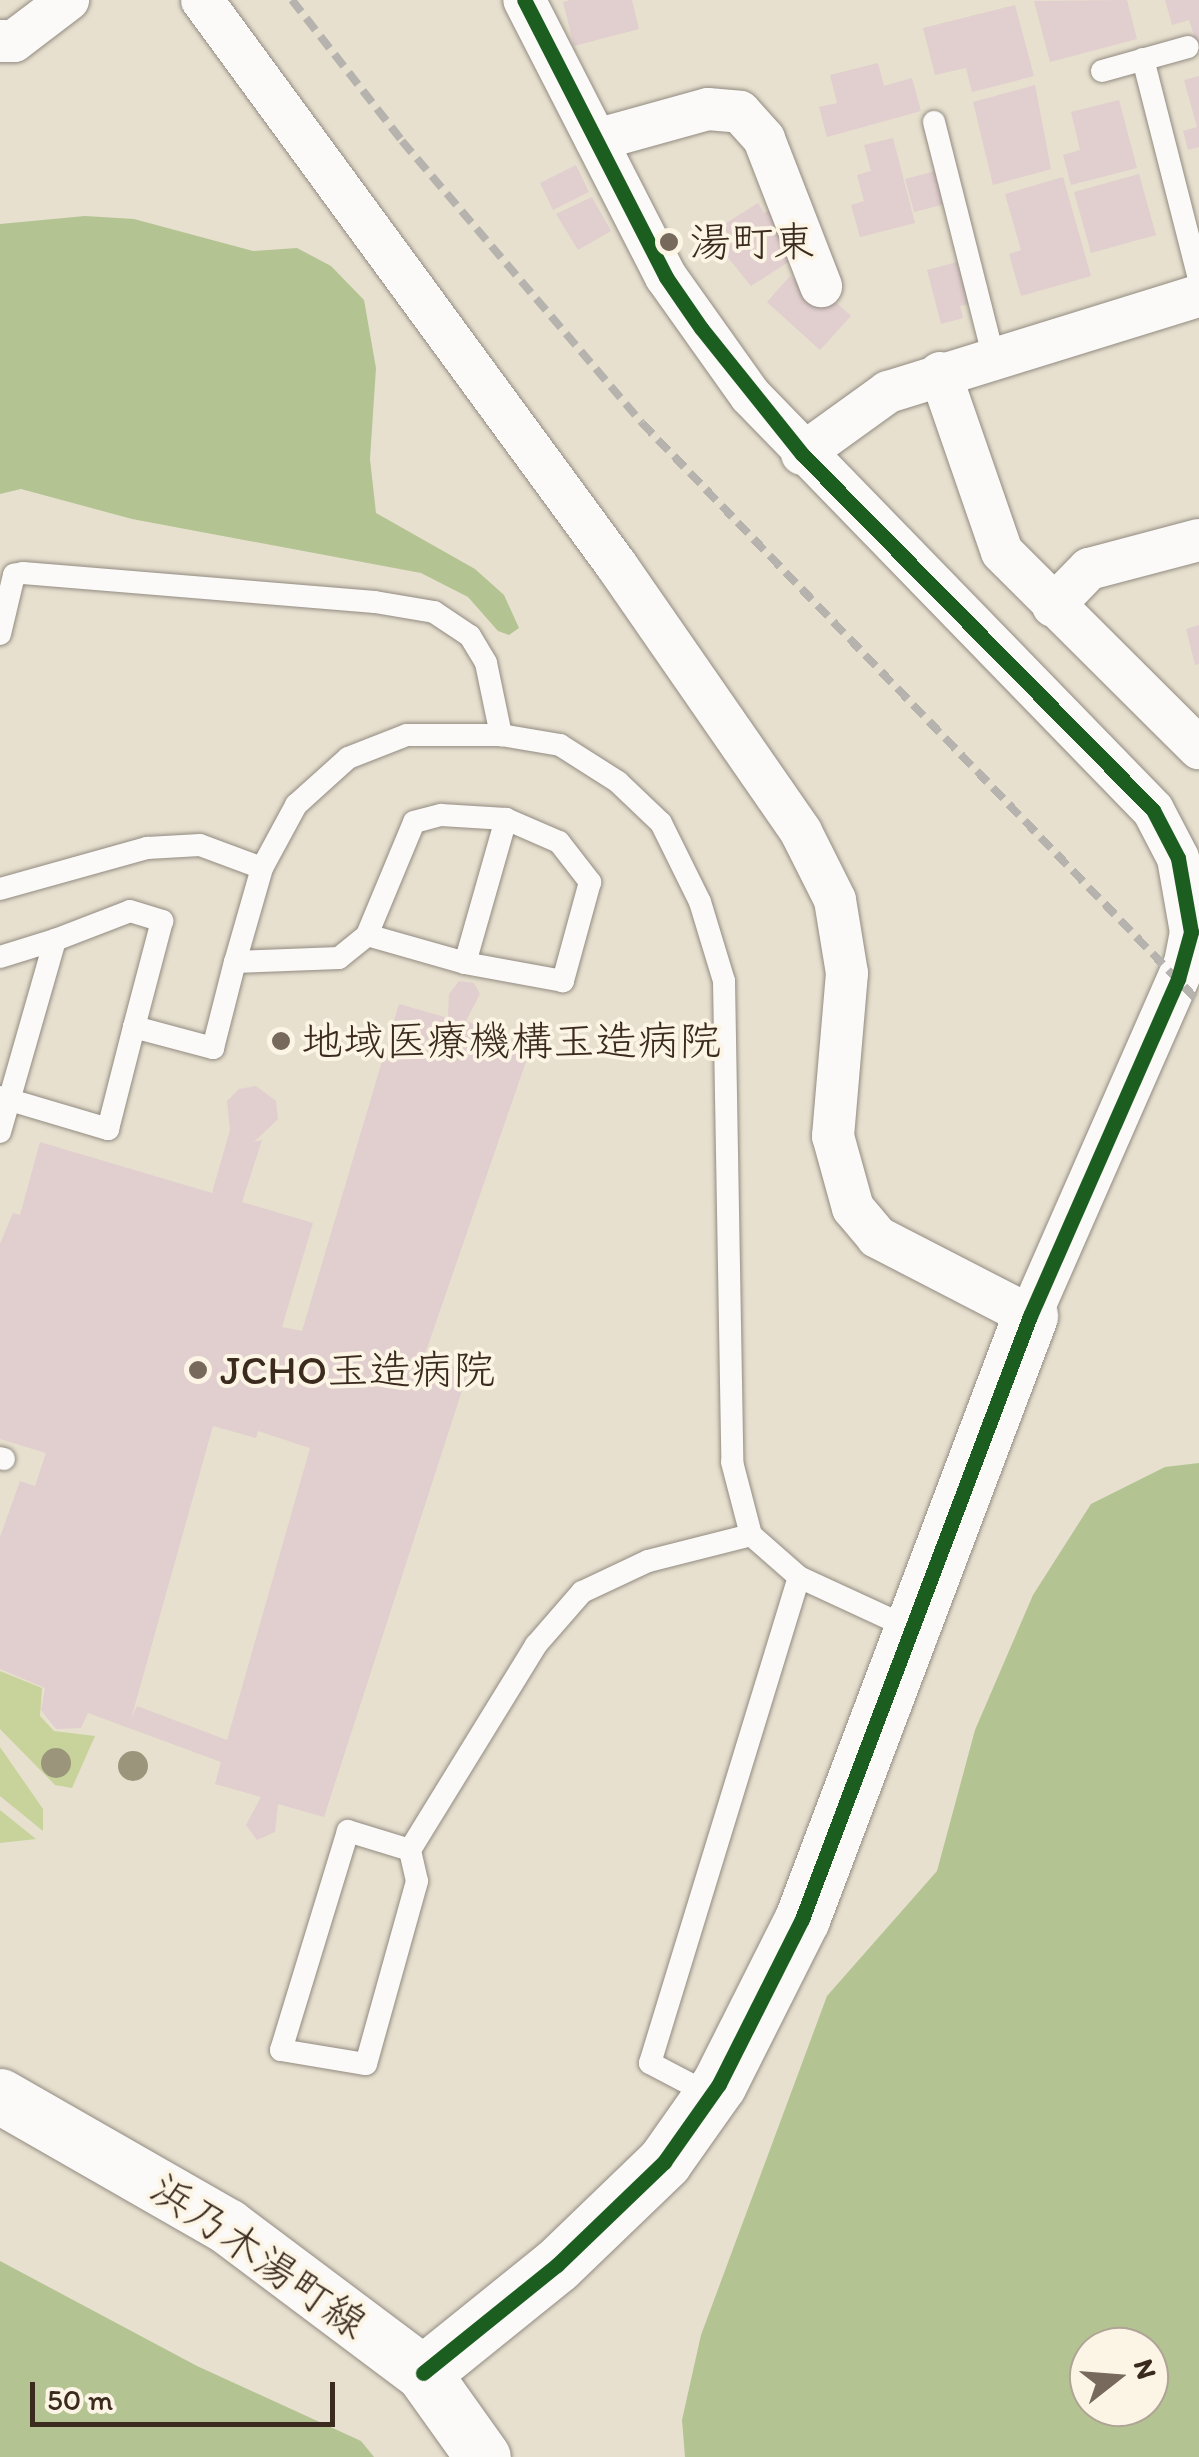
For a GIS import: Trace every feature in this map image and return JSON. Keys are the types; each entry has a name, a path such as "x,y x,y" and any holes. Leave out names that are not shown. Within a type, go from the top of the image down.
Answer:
{"street":[{"path":"0,40 14,41 68,0"},
{"path":"202,0 617,566 801,832 835,900 847,973 833,1136 853,1208 877,1237 1030,1316"},
{"path":"423,2373 571,2252 664,2162 711,2096 802,1919 907,1627 1030,1316 1185,962 1192,932 1178,858 1153,810 802,454 750,396 666,278 524,0"},
{"path":"596,140 708,109 740,112 764,139 821,286"},
{"path":"802,454 888,392 994,356 1199,296"},
{"path":"940,373 988,526 1002,552 1199,748"},
{"path":"1053,606 1089,569 1199,540"},
{"name":"浜乃木湯町線","path":"0,2096 227,2226 423,2373 482,2457"}],"lane":[{"path":"1102,71 1188,48"},
{"path":"1143,59 1199,278"},
{"path":"934,122 994,356"},
{"path":"0,634 14,575 23,572 434,612 470,636 486,662 501,735"},
{"path":"134,1027 213,1048 262,868 296,805 348,758 406,735 501,735 560,745 640,799 680,855 700,902 724,982 732,1448 738,1501 751,1536 799,1578 907,1627"},
{"path":"234,962 340,958 366,936 414,822 441,815 506,819 559,842 590,882 563,981 465,963 366,936"},
{"path":"465,963 506,819"},
{"path":"0,889 170,842 200,845 262,868"},
{"path":"0,957 130,910 162,921 108,1129 6,1099"},
{"path":"0,1132 6,1099 55,940"},
{"path":"410,1850 348,1831 281,2050 366,2064 417,1882 410,1850 564,1607 617,1572 751,1536"},
{"path":"711,2096 650,2062 799,1578"}],"green space":[{"path":"85,216 134,219 253,251 297,248 331,266 364,300 376,368 370,459 376,513 475,569 504,595 519,628 509,635 498,631 468,597 421,573 132,519 21,489 0,494 0,224"},
{"path":"1199,1463 1199,2457 685,2457 682,2420 701,2335 827,1996 937,1871 975,1730 1033,1595 1091,1504 1165,1467"},
{"path":"0,1671 42,1688 40,1716 54,1731 95,1736 72,1788 55,1785 0,1729"},
{"path":"0,1747 43,1809 43,1831 0,1796"},
{"path":"0,1810 36,1839 0,1843"},
{"path":"0,2261 197,2366 361,2441 374,2457 0,2457"}],"building":[{"path":"632,0 639,29 574,46 563,2"},
{"path":"1127,0 1137,39 1050,62 1034,1"},
{"path":"1165,0 1199,0 1199,51 1189,20 1172,25"},
{"path":"1015,5 1034,76 972,92 966,68 935,75 923,28"},
{"path":"878,63 884,86 912,78 921,111 827,137 819,107 837,103 830,75"},
{"path":"1199,76 1199,147 1188,150 1183,131 1197,127 1184,80"},
{"path":"1035,85 1051,169 993,185 973,102"},
{"path":"1119,100 1137,168 1071,185 1063,155 1080,150 1071,112"},
{"path":"893,138 915,223 860,237 851,205 864,201 857,175 871,171 864,145"},
{"path":"576,165 589,192 553,210 540,183"},
{"path":"936,171 945,204 914,212 905,179"},
{"path":"1139,174 1156,235 1091,253 1074,192"},
{"path":"1063,177 1091,276 1021,296 1009,254 1021,250 1005,194"},
{"path":"592,197 611,231 578,250 556,214"},
{"path":"758,203 764,213 772,208 801,254 751,286 716,243 728,235 723,225"},
{"path":"957,262 969,304 960,306 963,318 941,324 927,270"},
{"path":"790,276 823,305 830,297 851,316 820,350 767,302"},
{"path":"1199,625 1199,664 1195,665 1186,629"},
{"path":"459,981 474,983 480,994 466,1021 531,1047 424,1357 468,1372 324,1817 278,1804 275,1832 257,1840 246,1825 261,1797 215,1784 221,1762 88,1713 81,1728 56,1729 41,1710 45,1688 0,1669 0,1537 20,1481 35,1486 46,1453 0,1439 0,1244 13,1213 20,1215 40,1142 212,1193 230,1130 227,1101 239,1089 256,1086 276,1101 278,1119 254,1142 262,1140 242,1202 313,1223 282,1327 302,1331 399,1004 448,1018 449,994","holes":["213,1426 256,1438 258,1431 310,1448 227,1740 137,1706 131,1719"]}],"railway":[{"path":"292,0 402,141 642,423 1199,1002"}],"cycle path":[{"path":"423,2373 557,2265 664,2162 719,2084 802,1919 1030,1316 1178,979 1191,932 1178,858 1153,810 802,454 701,328 666,277 524,0"}],"place":[{"name":"湯町東","path":"669,242"},
{"name":"地域医療機構玉造病院","path":"281,1041"},
{"name":"JCHO玉造病院","path":"198,1370"}]}
